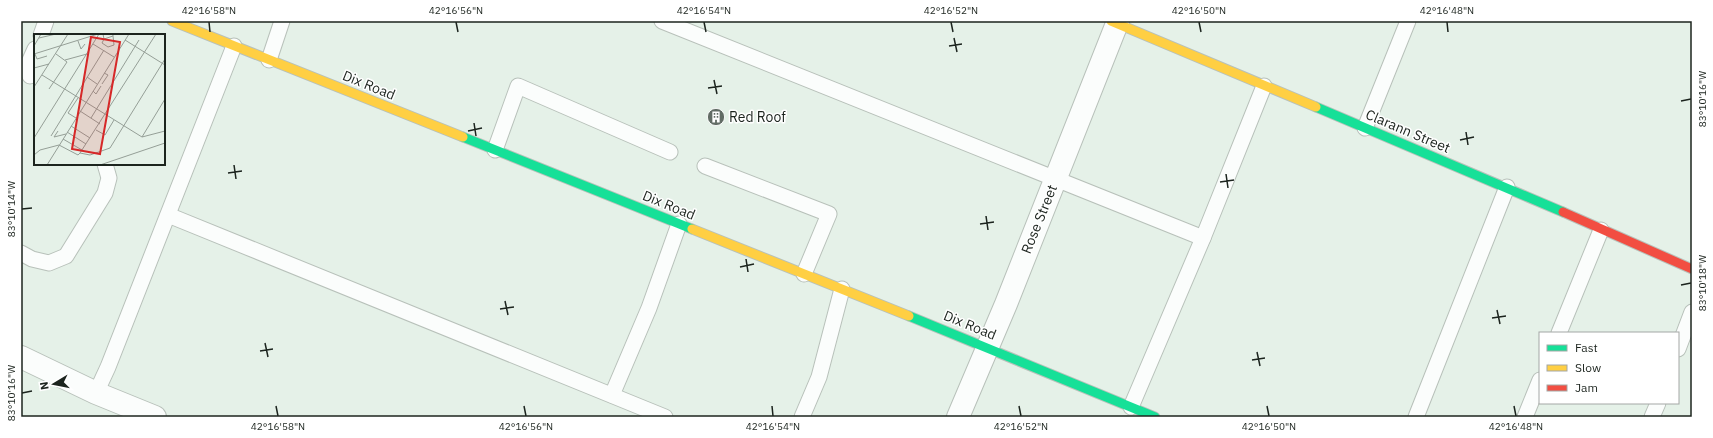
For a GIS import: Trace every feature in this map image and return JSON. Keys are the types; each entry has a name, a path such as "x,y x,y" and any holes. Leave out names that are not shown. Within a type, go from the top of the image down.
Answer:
{"main road":[{"name":"Dix Road","path":"172,21 842,289 1155,417"},
{"name":"Clarann Street","path":"1115,22 1507,187 1601,230 1692,269"}],"street":[{"name":"Rose Street","path":"958,417 988,348 1115,22"},
{"path":"21,357 96,393 155,417"}],"lane":[{"path":"41,34 46,21"},
{"path":"269,60 282,21"},
{"path":"662,21 1203,238"},
{"path":"1365,128 1408,21"},
{"path":"96,393 108,367 234,46"},
{"path":"29,77 30,60 34,51"},
{"path":"495,150 518,86 670,152"},
{"path":"1131,407 1203,238 1264,86"},
{"path":"21,253 32,259 50,263 66,256 104,193 109,178 105,165"},
{"path":"705,166 829,214 804,274"},
{"path":"1416,417 1507,187"},
{"path":"168,214 665,417"},
{"path":"612,395 649,308 679,224"},
{"path":"1559,332 1601,230"},
{"path":"802,417 819,377 842,289"},
{"path":"1679,346 1692,312"},
{"path":"1525,417 1539,382"},
{"path":"1652,417 1658,404"}],"traffic: fast":[{"path":"1316,107 1563,212"},
{"path":"463,137 692,229"},
{"path":"909,316 1155,417"}],"traffic: slow":[{"path":"172,21 463,137"},
{"path":"1111,21 1316,107"},
{"path":"692,229 909,316"}],"traffic: jam":[{"path":"1563,212 1692,269"}],"place":[{"name":"Red Roof","path":"716,117"}]}
